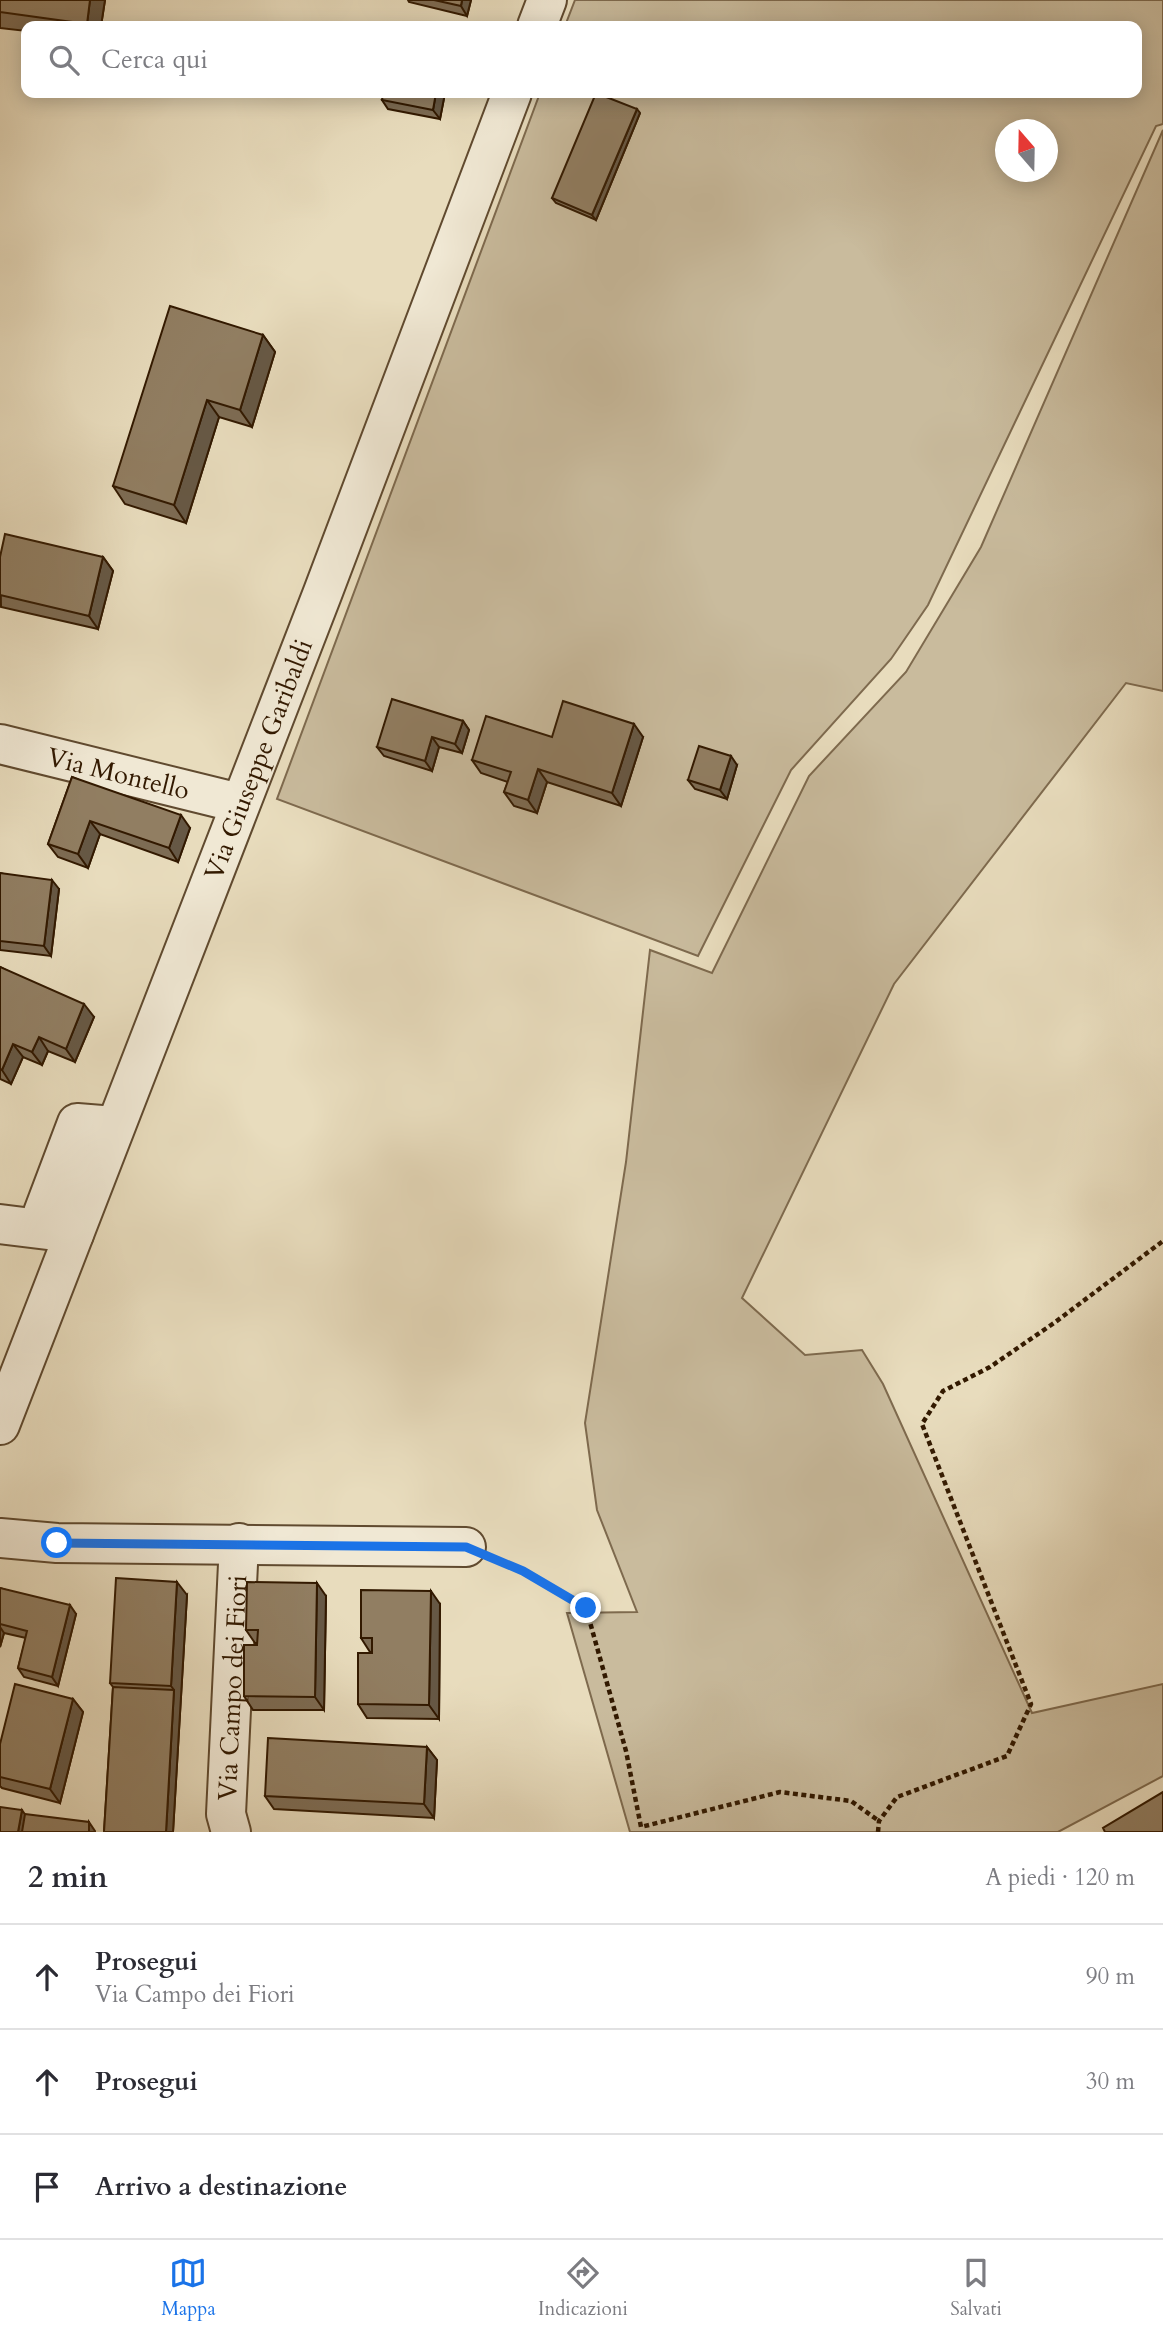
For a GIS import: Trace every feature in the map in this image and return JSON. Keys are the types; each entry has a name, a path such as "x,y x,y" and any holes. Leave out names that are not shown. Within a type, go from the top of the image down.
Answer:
{"street":[{"path":"539,21 547,0"},
{"name":"Via Giuseppe Garibaldi","path":"0,1425 11,1364 74,1234 323,592 510,98"},
{"name":"Via Montello","path":"0,744 239,803"},
{"path":"0,1224 74,1234"},
{"name":"Via Campo dei Fiori","path":"0,1538 57,1543 466,1547"},
{"name":"Via Campo dei Fiori","path":"231,1832 226,1814 239,1543"}],"path":[{"path":"878,1832 879,1821 897,1797 1007,1756 1031,1704 922,1424 943,1391 990,1367 1054,1323 1163,1241"},
{"path":"466,1547 523,1571 586,1608 626,1751 641,1827 780,1792 851,1801 879,1821"}],"shaded area":[{"path":"575,0 1163,0 1163,124 1156,126 928,605 891,659 791,770 698,956 277,799 538,98 1142,98 1142,21 567,21"},
{"path":"1163,130 1163,691 1126,683 894,984 742,1298 805,1355 862,1350 883,1384 1032,1713 1163,1684 1163,1776 1058,1832 630,1832 567,1613 637,1612 597,1510 585,1423 626,1162 650,950 712,973 809,776 906,672 981,547"}],"building":[{"path":"0,0 90,0 87,21 65,21 0,12"},
{"path":"434,0 462,0 461,6"},
{"path":"382,98 435,98 433,110"},
{"path":"594,98 609,98 637,109 592,215 552,198"},
{"path":"170,306 263,335 240,410 207,400 174,505 113,486"},
{"path":"5,534 103,557 89,616 0,595 0,557"},
{"path":"392,699 463,721 455,744 432,737 425,761 377,747"},
{"path":"563,701 634,724 612,793 538,769 528,800 504,792 511,772 472,760 486,716 552,737"},
{"path":"699,746 731,756 720,790 688,780"},
{"path":"72,777 181,815 169,848 90,821 78,854 48,844"},
{"path":"0,873 52,880 44,946 0,941"},
{"path":"0,967 84,1004 66,1049 39,1037 32,1052 13,1044 2,1070 0,1069"},
{"path":"116,1578 177,1582 171,1686 110,1683"},
{"path":"247,1582 317,1583 315,1697 244,1696 244,1645 257,1645 258,1630 246,1630"},
{"path":"0,1588 70,1605 52,1677 18,1668 27,1631 0,1624"},
{"path":"361,1590 431,1591 429,1705 358,1704 358,1653 372,1653 372,1638 361,1638"},
{"path":"15,1684 73,1699 50,1789 0,1777 0,1744"},
{"path":"113,1687 174,1690 166,1832 104,1832"},
{"path":"268,1738 427,1747 424,1804 265,1796"},
{"path":"1163,1792 1163,1832 1105,1832 1103,1828"},
{"path":"0,1807 22,1810 18,1832 0,1832"},
{"path":"25,1814 89,1822 89,1832 22,1832"}],"route":[{"path":"57,1543 466,1547 523,1571 586,1608"}]}
